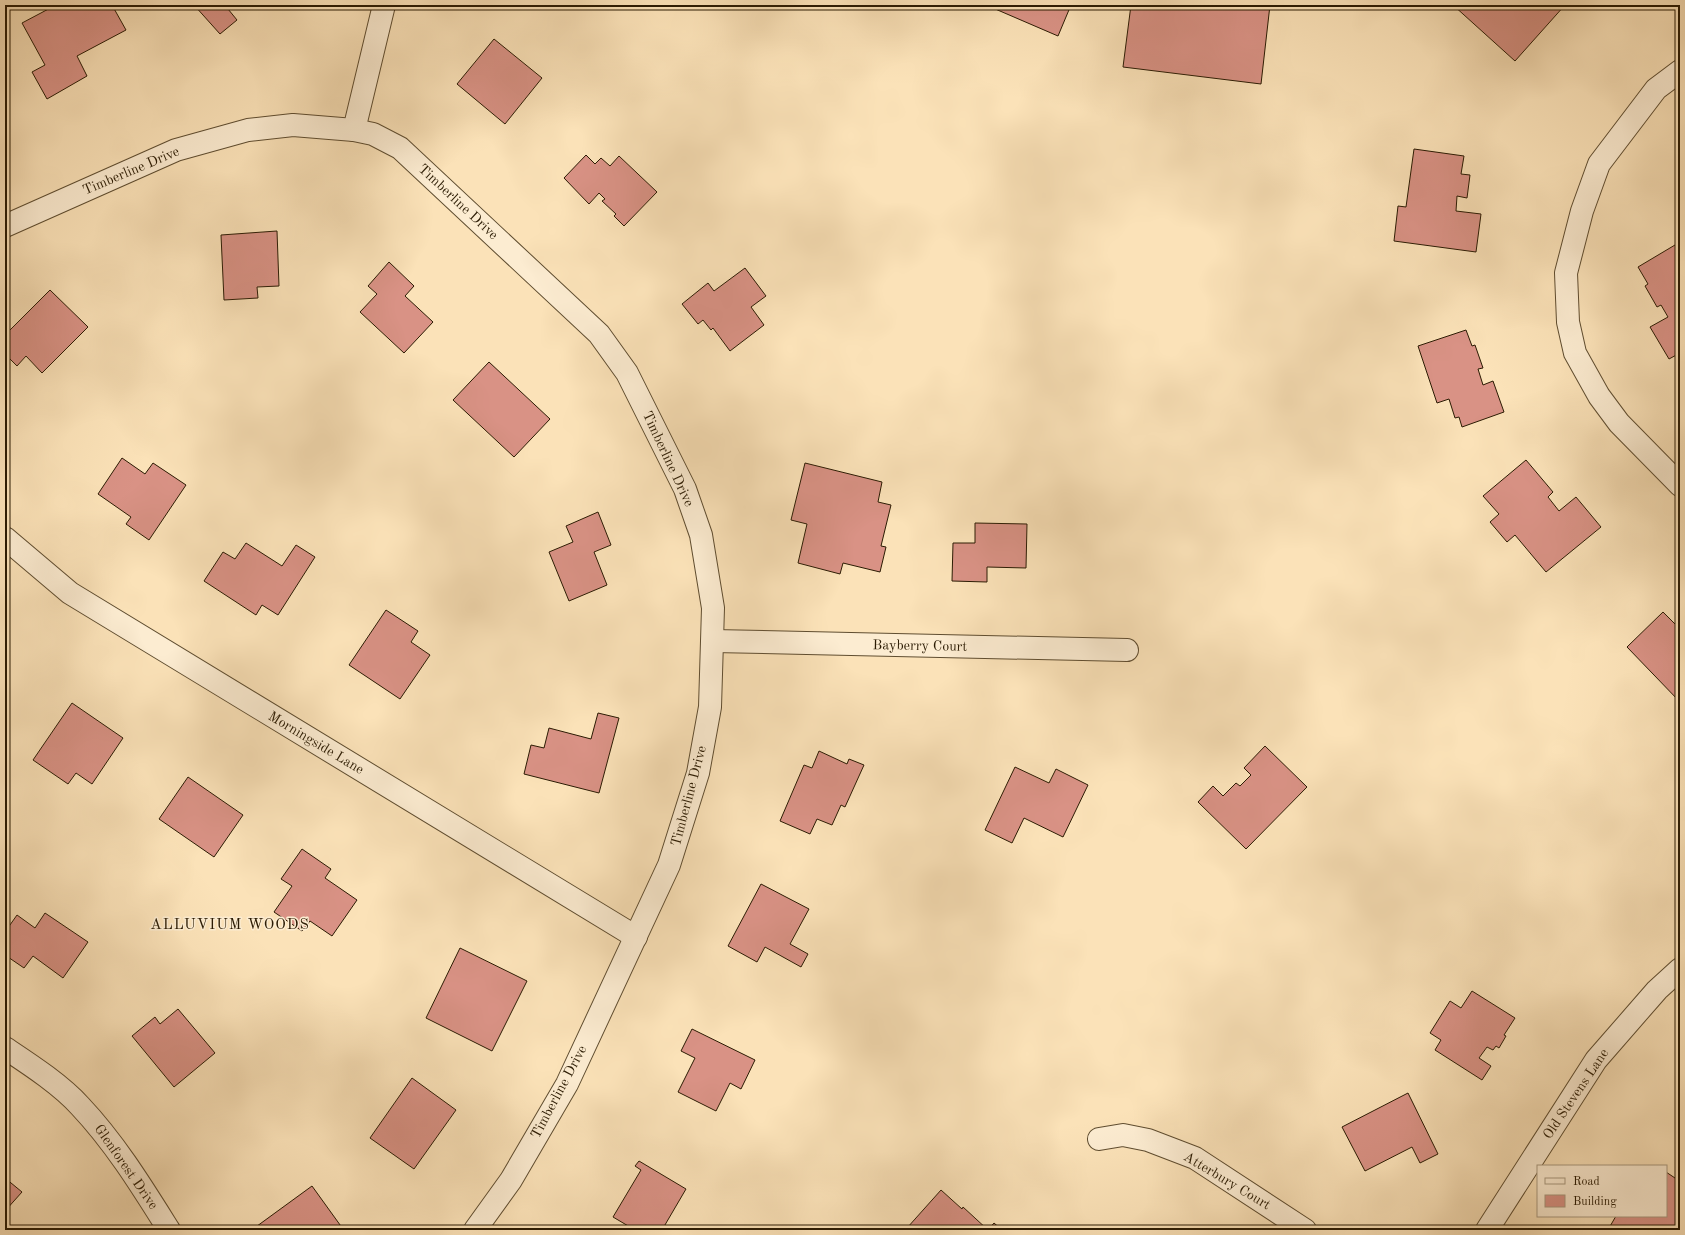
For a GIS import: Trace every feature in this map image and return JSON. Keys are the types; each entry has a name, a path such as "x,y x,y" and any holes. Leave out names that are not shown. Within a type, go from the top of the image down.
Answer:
{"street":[{"path":"354,130 384,5"},
{"path":"1680,71 1656,89 1599,164 1582,211 1566,273 1568,322 1575,353 1599,396 1619,422 1680,485"},
{"name":"Timberline Drive","path":"5,226 176,150 248,130 293,125 354,130 373,134 400,148 599,334 627,372 685,488 701,535 713,608 710,707 698,773 669,865 567,1084 511,1180 475,1230"},
{"name":"Morningside Lane","path":"5,538 70,593 636,937"},
{"name":"Bayberry Court","path":"713,641 1127,650"},
{"name":"Old Stevens Lane","path":"1487,1230 1596,1060 1657,990 1680,969"},
{"name":"Glenforest Drive","path":"5,1048 33,1067 79,1105 119,1152 169,1230"},
{"name":"Atterbury Court","path":"1099,1139 1123,1135 1142,1138 1195,1158 1305,1230"}],"building":[{"path":"56,5 112,5 126,30 77,56 87,76 47,99 32,72 45,65 22,23"},
{"path":"194,5 232,5 228,9 237,20 220,34"},
{"path":"986,5 1071,5 1058,36"},
{"path":"1131,5 1270,5 1261,84 1123,67"},
{"path":"1453,5 1565,5 1515,61"},
{"path":"494,39 542,78 505,124 457,84"},
{"path":"1414,149 1464,156 1461,174 1470,175 1467,198 1457,196 1456,211 1481,214 1476,252 1394,241 1398,206 1406,207"},
{"path":"586,155 595,164 601,158 610,166 619,156 657,192 624,226 614,216 616,214 602,201 605,199 599,193 589,204 564,178"},
{"path":"277,231 279,286 257,287 258,298 224,300 221,235"},
{"path":"1680,242 1680,353 1669,359 1650,327 1668,317 1661,305 1657,307 1645,286 1648,284 1638,267"},
{"path":"389,262 414,286 405,296 433,322 404,353 360,312 377,294 368,286"},
{"path":"745,268 766,296 751,307 764,325 730,351 713,328 711,330 703,320 698,324 682,304 708,283 714,291"},
{"path":"50,290 88,327 42,373 26,356 17,366 5,354 5,335"},
{"path":"1466,330 1472,346 1475,345 1483,368 1478,369 1483,385 1493,381 1504,412 1462,427 1459,417 1455,418 1449,399 1437,403 1418,346"},
{"path":"489,362 550,419 514,457 453,400"},
{"path":"122,458 145,474 153,463 186,485 149,540 126,524 131,517 98,494"},
{"path":"1526,460 1553,492 1548,497 1559,511 1576,497 1601,527 1546,572 1515,535 1507,542 1490,522 1499,514 1483,496"},
{"path":"805,463 882,482 878,502 891,505 881,546 886,547 880,572 843,563 840,574 798,563 807,524 791,520"},
{"path":"598,512 611,545 594,552 607,585 569,601 549,552 573,542 566,526"},
{"path":"975,523 1027,524 1026,568 987,567 987,582 952,581 953,543 975,543"},
{"path":"246,543 282,566 296,545 315,557 278,615 262,605 256,615 204,581 223,552 235,559"},
{"path":"386,610 418,631 411,642 430,655 400,699 349,665"},
{"path":"1663,612 1680,629 1680,702 1627,647"},
{"path":"72,703 123,738 92,784 76,773 68,784 33,760"},
{"path":"598,713 619,718 599,793 524,774 531,745 544,748 549,728 591,739"},
{"path":"1265,746 1307,787 1246,849 1198,802 1213,786 1223,796 1236,783 1240,786 1251,775 1244,768"},
{"path":"819,751 847,764 849,759 864,765 845,807 841,805 832,825 817,819 810,834 780,821 804,765 812,768"},
{"path":"1015,767 1049,783 1056,769 1088,785 1063,837 1024,818 1012,843 985,830"},
{"path":"188,777 243,815 214,857 159,819"},
{"path":"302,849 331,869 325,878 357,900 332,936 310,921 302,931 274,912 292,886 281,879"},
{"path":"761,884 809,909 790,944 808,954 801,967 765,947 757,962 728,946"},
{"path":"45,913 88,942 63,978 33,956 24,968 5,955 5,932 17,915 35,928"},
{"path":"460,948 527,981 492,1051 426,1018"},
{"path":"1472,991 1515,1018 1504,1035 1506,1036 1499,1048 1496,1046 1493,1050 1487,1047 1479,1058 1491,1066 1482,1080 1435,1050 1441,1040 1430,1033 1450,1001 1461,1008"},
{"path":"178,1009 215,1053 174,1087 132,1036 155,1017 160,1024"},
{"path":"692,1029 755,1060 741,1089 730,1083 716,1111 678,1092 695,1058 681,1051"},
{"path":"412,1078 456,1110 414,1169 370,1138"},
{"path":"1408,1093 1438,1154 1420,1163 1412,1147 1365,1171 1342,1127"},
{"path":"639,1161 686,1189 662,1230 635,1230 613,1217 641,1170 635,1166"},
{"path":"1680,1170 1680,1230 1613,1230 1609,1228 1615,1217 1667,1217 1667,1173 1675,1178"},
{"path":"5,1178 22,1192 5,1211"},
{"path":"312,1186 343,1229 253,1229"},
{"path":"941,1190 962,1209 963,1207 988,1230 909,1230 907,1228"},
{"path":"994,1223 1002,1230 988,1230"}],"district":[{"name":"ALLUVIUM WOODS","path":"230,925"}]}
